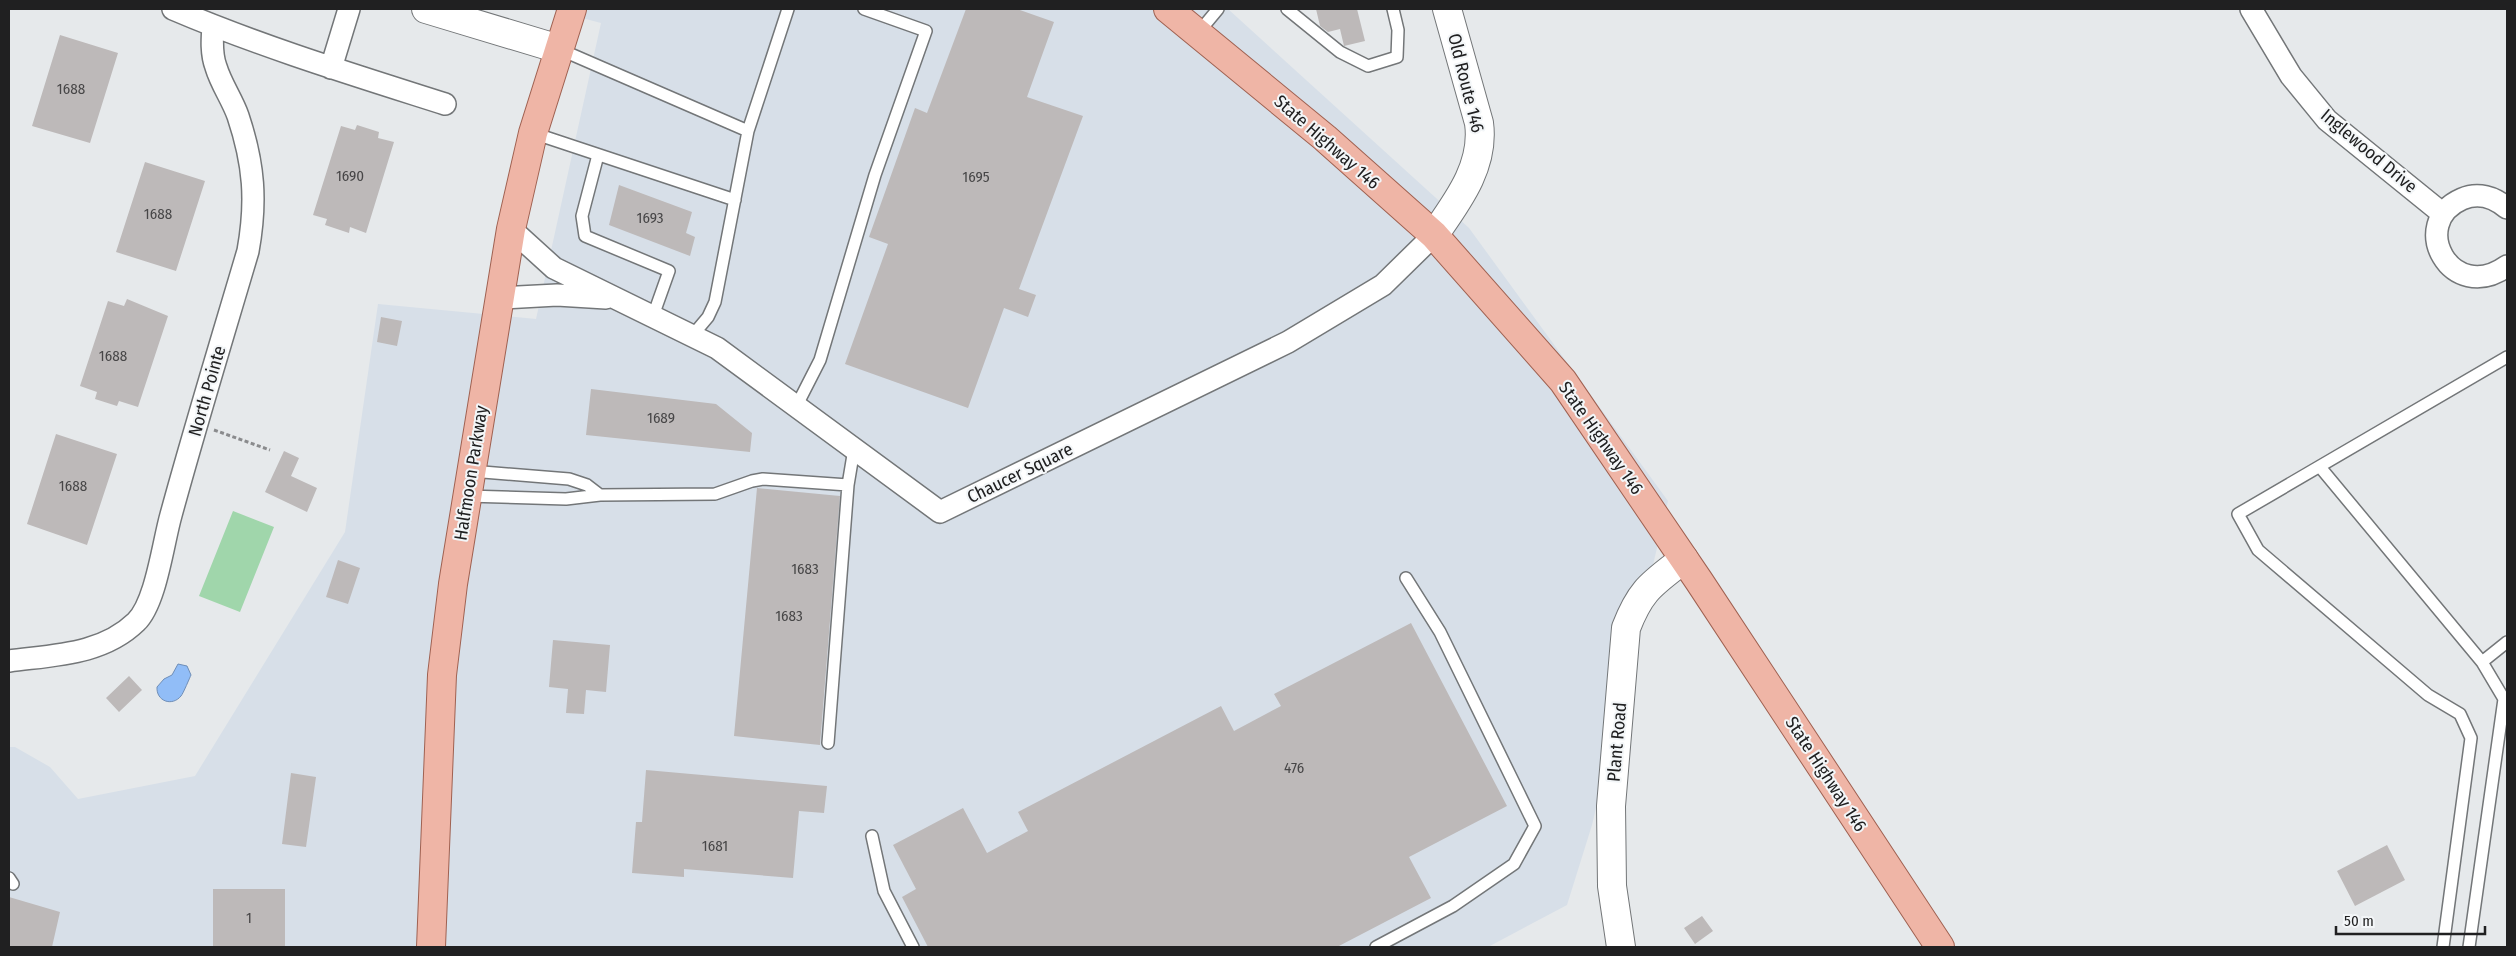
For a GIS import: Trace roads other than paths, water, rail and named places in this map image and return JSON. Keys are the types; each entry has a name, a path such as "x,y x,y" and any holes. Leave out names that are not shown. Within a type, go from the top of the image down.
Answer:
{"main road":[{"name":"Halfmoon Parkway","path":"431,947 442,675 453,584 511,229 533,133 572,9"},
{"name":"State Highway 146","path":"1168,9 1324,138 1434,235 1562,381 1684,559 1940,947"}],"street":[{"path":"173,9 213,26 331,68 445,104"},
{"path":"331,68 349,9"},
{"path":"426,9 559,49"},
{"name":"Old Route 146","path":"1434,235 1462,195 1475,164 1482,139 1447,9"},
{"name":"Inglewood Drive","path":"2251,9 2292,76 2327,120 2443,214"},
{"name":"North Pointe","path":"9,661 88,650 112,640 138,621 153,592 170,517 248,251 254,216 254,185 248,151 238,114 215,66 212,46 213,26"},
{"path":"2507,208 2497,200 2483,195 2468,196 2454,203 2443,214 2437,228 2437,243 2442,257 2452,269 2466,276 2481,278 2496,274 2507,266"},
{"name":"Chaucer Square","path":"511,229 554,268 717,348 940,512 1288,342 1383,285 1434,235"},
{"name":"Chaucer Square","path":"500,298 557,295 614,299"},
{"name":"Plant Road","path":"1621,947 1612,886 1611,806 1626,628 1636,603 1650,585 1684,559"}],"lane":[{"path":"692,336 708,317 715,302 748,131 788,9"},
{"path":"796,407 820,360 875,175 926,31 864,9"},
{"path":"1198,33 1218,9"},
{"path":"1287,9 1340,52 1368,66 1398,57 1398,30 1393,9"},
{"path":"559,49 748,131"},
{"path":"533,133 735,200"},
{"path":"598,155 582,216 585,236 669,271 653,316"},
{"path":"2443,947 2471,738 2460,714 2428,695 2258,550 2238,514 2507,357"},
{"path":"828,742 848,486 854,449"},
{"path":"2320,467 2482,662 2504,699 2468,947"},
{"path":"469,483 569,479 587,485 600,495"},
{"path":"469,483 566,499 600,495 715,494 752,480 763,479 848,486"},
{"path":"1376,947 1453,906 1514,864 1535,826 1440,632 1406,578"},
{"path":"2482,662 2507,642"},
{"path":"872,836 884,891 913,947"}],"water":[{"path":"178,664 187,666 191,675 181,696 173,701 165,701 159,696 157,687 164,679 172,675"}]}
